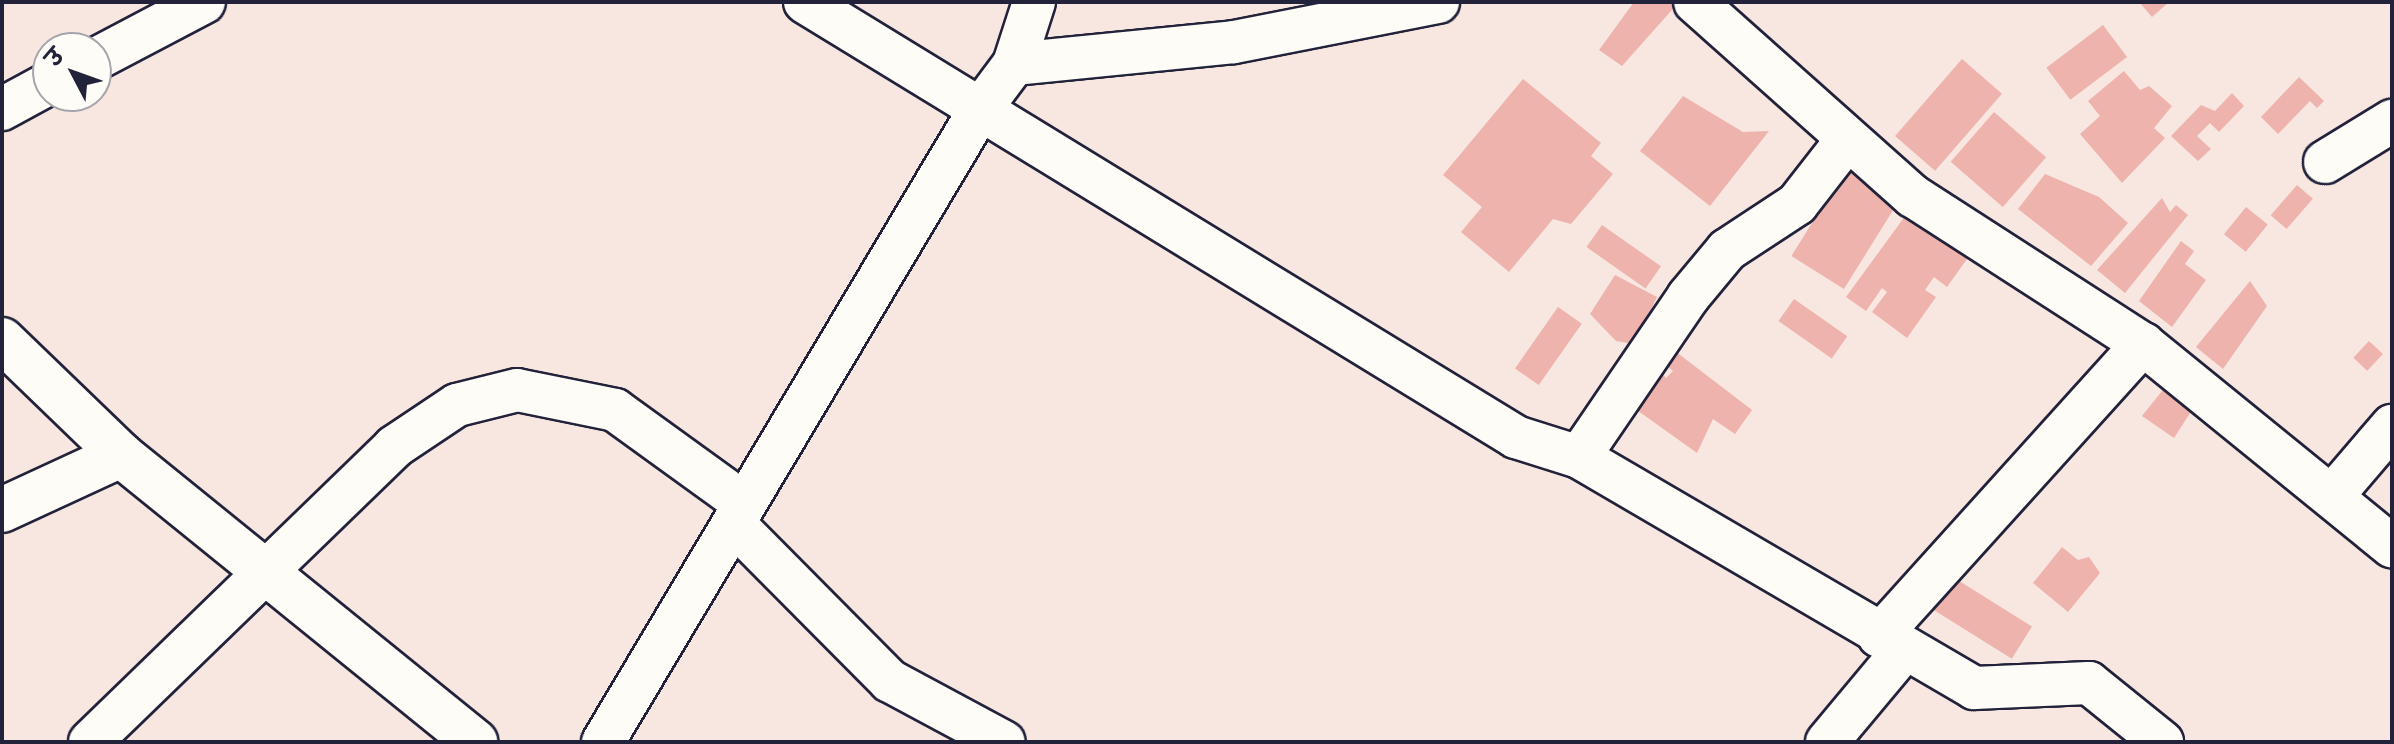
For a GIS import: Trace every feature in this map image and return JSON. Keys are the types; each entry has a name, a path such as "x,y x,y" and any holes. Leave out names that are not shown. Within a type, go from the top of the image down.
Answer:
{"street":[{"path":"112,51 204,2"},
{"path":"805,2 1516,437 1579,457 1891,643 1974,688 2089,683 2162,742"},
{"path":"603,742 979,111 1014,64 1034,2"},
{"path":"1234,42 1265,2"},
{"path":"1014,64 1234,42 1438,2"},
{"path":"1695,2 1846,141 1913,196 2143,344 2333,495 2392,546"},
{"path":"2,109 32,93"},
{"path":"2325,162 2392,121"},
{"path":"1579,457 1688,297 1727,250 1797,204 1846,141"},
{"path":"2,340 121,455 265,575 475,742"},
{"path":"1827,742 1891,643 2143,344"},
{"path":"107,737 394,447 457,405 517,390 615,410 740,514 890,681 1004,742"},
{"path":"2333,495 2392,426"},
{"path":"2,510 121,455"}],"building":[{"path":"1634,2 1679,2 1622,66 1599,50"},
{"path":"2139,2 2169,2 2152,17"},
{"path":"2103,25 2127,57 2070,100 2046,68"},
{"path":"1962,59 2002,94 1935,171 1895,136"},
{"path":"2124,71 2140,90 2149,86 2172,106 2154,128 2165,138 2122,183 2080,134 2100,116 2088,101"},
{"path":"2299,77 2324,101 2317,108 2310,101 2278,134 2261,117"},
{"path":"1523,79 1601,143 1591,156 1613,174 1571,224 1553,219 1509,272 1461,232 1482,207 1443,175"},
{"path":"2232,93 2244,106 2219,132 2210,123 2197,136 2211,149 2198,161 2171,136 2201,105 2215,111"},
{"path":"1683,96 1743,132 1769,131 1710,206 1640,151"},
{"path":"1994,112 2046,157 2003,207 1951,162"},
{"path":"1847,167 1900,200 1844,289 1791,256"},
{"path":"2045,174 2099,197 2128,223 2091,266 2018,209"},
{"path":"2297,185 2313,199 2287,229 2271,215"},
{"path":"2162,198 2170,212 2176,205 2188,215 2125,293 2097,270"},
{"path":"2246,207 2268,225 2246,252 2224,234"},
{"path":"1911,208 1972,252 1947,287 1934,277 1925,290 1936,297 1907,338 1872,312 1887,292 1882,288 1866,311 1846,297"},
{"path":"1602,225 1661,266 1645,288 1587,247"},
{"path":"2181,241 2194,251 2185,264 2206,280 2172,327 2139,301"},
{"path":"1615,275 1657,297 1634,344 1616,341 1590,314"},
{"path":"2250,281 2267,306 2223,369 2196,347"},
{"path":"1794,299 1847,336 1832,358 1779,321"},
{"path":"1558,307 1582,324 1539,385 1515,368"},
{"path":"2369,341 2383,354 2367,371 2353,358"},
{"path":"1671,348 1752,410 1735,434 1713,419 1697,453 1634,408 1660,371 1666,378 1673,371 1661,361"},
{"path":"2174,376 2201,396 2174,438 2142,416"},
{"path":"2062,547 2078,560 2089,557 2100,573 2068,612 2033,583"},
{"path":"1948,574 2032,626 2012,659 1928,606"}]}
